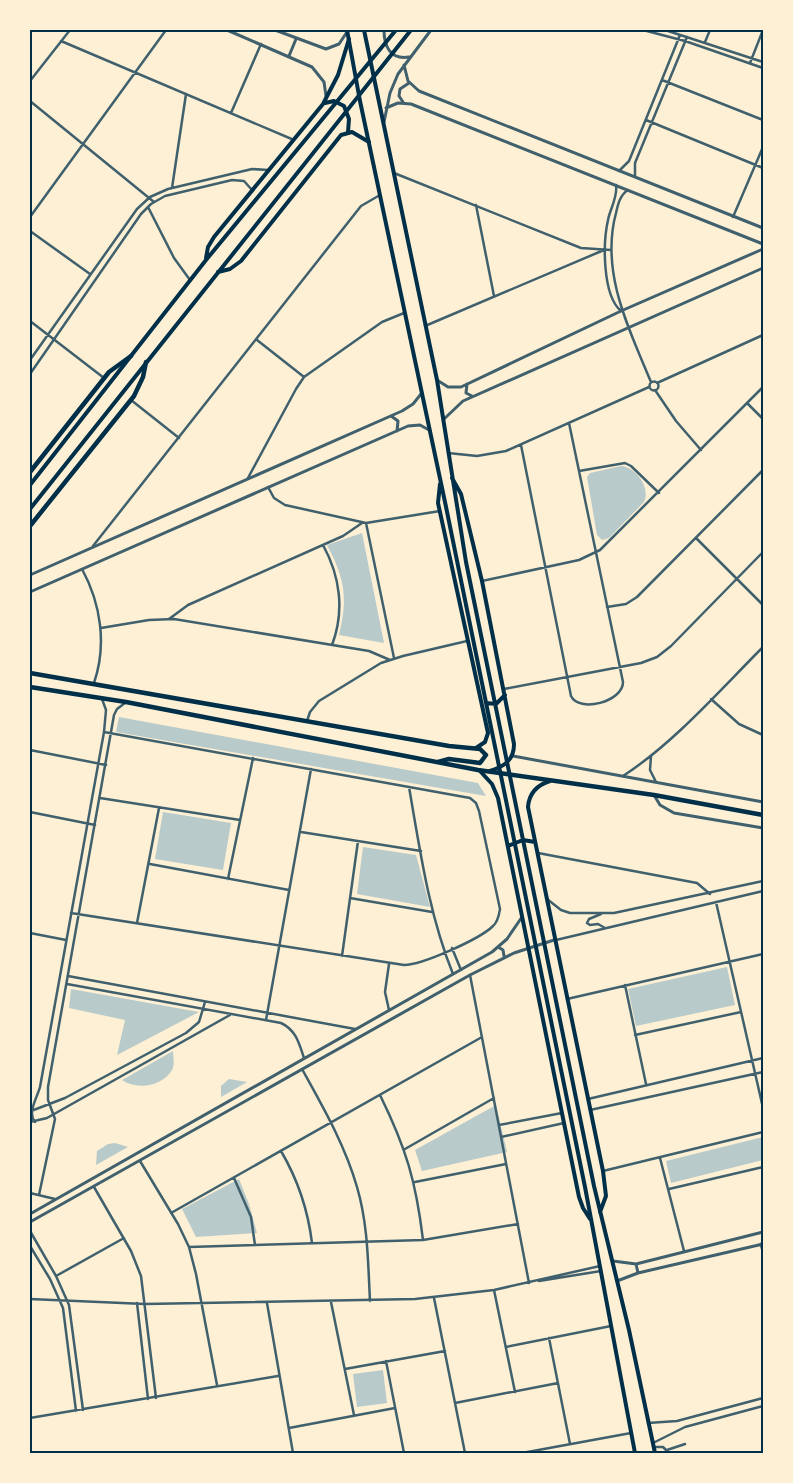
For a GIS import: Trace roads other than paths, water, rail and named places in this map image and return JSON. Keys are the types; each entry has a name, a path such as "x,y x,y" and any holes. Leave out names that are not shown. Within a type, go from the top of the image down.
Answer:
{"highway":[{"path":"30,472 104,378 117,365 131,356"},
{"path":"30,526 131,400 142,382 146,362"},
{"path":"30,673 475,748 485,752 486,757 481,762 449,759 438,762"},
{"path":"30,687 126,702 478,770 654,795 763,815"}],"main road":[{"path":"364,30 437,380 466,562 594,1187 613,1261 655,1453"},
{"path":"30,485 206,260 396,30"},
{"path":"30,509 412,30"},
{"path":"348,31 369,142 586,1187 635,1453"},
{"path":"206,260 212,240 324,102 338,75 349,39"},
{"path":"324,102 334,101 344,106 349,118 348,132"},
{"path":"218,272 230,268 241,261 340,137 348,132 359,135 369,142"},
{"path":"452,478 461,494 482,581 514,744 514,756 505,766 490,771"},
{"path":"441,482 438,496 440,511 488,735 484,744 475,748"},
{"path":"480,698 487,704 494,704 500,702 505,692"},
{"path":"478,770 490,780 497,794 581,1203 592,1221"},
{"path":"550,780 535,788 529,799 528,807 603,1171 606,1196 600,1212"},
{"path":"508,846 523,840 535,842"}],"street":[{"path":"30,81 70,30"},
{"path":"31,214 166,30"},
{"path":"227,30 308,64 319,73 325,86 324,102"},
{"path":"275,30 326,49 340,44 348,31"},
{"path":"384,30 385,43 389,52 397,57 410,57"},
{"path":"384,123 392,88 404,65 431,30"},
{"path":"643,30 685,41 763,68"},
{"path":"665,30 763,62"},
{"path":"705,42 710,30"},
{"path":"750,63 763,30"},
{"path":"619,171 629,161 680,35"},
{"path":"635,177 634,165 687,37"},
{"path":"289,56 296,39"},
{"path":"62,41 294,140"},
{"path":"231,113 260,44"},
{"path":"404,65 410,83 419,91 763,228"},
{"path":"662,80 763,120"},
{"path":"410,83 400,89 400,98 404,103 763,244"},
{"path":"172,188 186,94"},
{"path":"30,101 84,142 154,202"},
{"path":"386,108 404,103"},
{"path":"646,120 763,168"},
{"path":"733,217 763,147"},
{"path":"30,360 137,209 150,197 172,188 254,168 269,170"},
{"path":"394,173 582,248 611,250"},
{"path":"30,374 148,206 173,193 235,179 246,183 252,191"},
{"path":"616,186 616,194 606,228 604,250 609,284 615,305 621,311"},
{"path":"448,453 489,455 520,445 649,387 651,382 621,311 612,272 611,250 618,204 622,195 628,190"},
{"path":"90,548 257,340 361,206 380,195"},
{"path":"476,205 494,296"},
{"path":"148,206 174,258 190,280"},
{"path":"30,231 90,274"},
{"path":"579,259 582,248"},
{"path":"437,380 450,388 467,384 621,311 763,249"},
{"path":"425,326 604,250"},
{"path":"443,420 456,405 472,396 763,268"},
{"path":"248,479 304,377 382,322 404,312"},
{"path":"30,321 104,378"},
{"path":"651,382 657,383 763,335"},
{"path":"257,340 304,377"},
{"path":"655,390 658,387 657,383"},
{"path":"467,384 466,392 472,396"},
{"path":"649,387 655,390 676,421 701,450"},
{"path":"482,581 583,558 596,552 610,542 763,387"},
{"path":"30,575 391,416 411,406 421,394"},
{"path":"131,400 179,438"},
{"path":"747,404 763,419"},
{"path":"391,416 398,422 396,432"},
{"path":"520,445 572,699 576,703 585,705 618,696 623,686 620,667 570,423"},
{"path":"30,592 396,432 414,425 429,430"},
{"path":"579,471 625,463 633,468 658,493"},
{"path":"607,607 623,605 635,599 763,470"},
{"path":"268,487 274,498 285,505 366,524 440,511"},
{"path":"169,619 191,604 347,534 362,523"},
{"path":"366,524 394,658"},
{"path":"696,538 763,605"},
{"path":"323,545 334,570 340,598 337,626 332,645"},
{"path":"505,692 647,661 662,654 763,552"},
{"path":"82,569 95,598 101,628 100,657 93,685"},
{"path":"101,628 149,620 169,619 372,652 390,660"},
{"path":"307,721 312,709 320,701 394,658 468,641"},
{"path":"621,777 651,755 763,647"},
{"path":"35,1122 31,1111 40,1086 104,732 106,710 101,698"},
{"path":"711,699 739,724 763,735"},
{"path":"39,1195 54,1126 54,1113 50,1104 48,1087 66,984 115,712 126,702"},
{"path":"71,913 389,964 414,964 444,952 488,930 499,918 499,903 479,811 476,803 470,798 104,732"},
{"path":"30,750 106,765"},
{"path":"651,755 650,770 657,783"},
{"path":"514,756 763,802"},
{"path":"228,879 253,758"},
{"path":"266,1021 311,769"},
{"path":"409,787 433,912 444,952 453,974"},
{"path":"654,795 660,805 674,813 763,828"},
{"path":"100,798 240,820"},
{"path":"137,923 150,864 159,808"},
{"path":"30,812 95,825"},
{"path":"301,832 421,851"},
{"path":"342,956 358,841"},
{"path":"537,853 698,883 710,894"},
{"path":"150,864 289,890"},
{"path":"545,896 561,910 602,913 710,894 763,881"},
{"path":"30,1222 504,957 554,940 763,891"},
{"path":"350,898 433,912"},
{"path":"716,902 763,1108"},
{"path":"602,913 589,919 587,923 590,926 598,924 605,928"},
{"path":"30,1214 461,970 498,947 522,916"},
{"path":"30,933 66,940"},
{"path":"498,947 504,952 504,957"},
{"path":"452,948 461,970"},
{"path":"567,999 763,954"},
{"path":"389,964 385,992 389,1010"},
{"path":"470,975 529,1283"},
{"path":"68,976 355,1029"},
{"path":"66,984 280,1023 290,1029 297,1037 304,1058"},
{"path":"625,985 646,1085"},
{"path":"31,1111 65,1098 186,1033 199,1022 205,1002"},
{"path":"635,1035 741,1012"},
{"path":"30,1122 35,1122 54,1113 231,1014"},
{"path":"186,1033 189,1038"},
{"path":"171,1212 482,1036"},
{"path":"588,1099 763,1058"},
{"path":"302,1069 346,1155 358,1189 366,1243 370,1301"},
{"path":"590,1110 763,1072"},
{"path":"380,1095 405,1149 415,1182 423,1240"},
{"path":"405,1149 494,1098"},
{"path":"499,1125 562,1113"},
{"path":"501,1137 564,1123"},
{"path":"184,1126 188,1133"},
{"path":"603,1171 763,1132"},
{"path":"281,1151 294,1175 304,1202 312,1243"},
{"path":"660,1157 684,1251"},
{"path":"140,1161 171,1212 189,1247 216,1386"},
{"path":"415,1182 506,1164"},
{"path":"669,1189 763,1167"},
{"path":"233,1178 249,1210 255,1245"},
{"path":"94,1187 124,1238 139,1270 156,1398"},
{"path":"30,1193 57,1199"},
{"path":"189,1247 423,1240 518,1224"},
{"path":"30,1231 68,1301 83,1410"},
{"path":"613,1261 636,1264 763,1232"},
{"path":"56,1276 124,1238"},
{"path":"617,1281 638,1273 762,1244 763,1252"},
{"path":"30,1246 61,1301 68,1335 76,1411"},
{"path":"636,1264 638,1273"},
{"path":"30,1299 145,1304 331,1302 434,1298 494,1290 601,1269"},
{"path":"494,1290 515,1392"},
{"path":"434,1298 465,1453"},
{"path":"331,1302 354,1415"},
{"path":"267,1303 278,1376 293,1453"},
{"path":"136,1304 148,1399"},
{"path":"506,1347 611,1326"},
{"path":"549,1338 570,1444"},
{"path":"345,1369 445,1350"},
{"path":"386,1362 404,1453"},
{"path":"30,1418 278,1376"},
{"path":"455,1403 558,1384"},
{"path":"648,1423 677,1421 763,1398"},
{"path":"653,1445 679,1429 763,1406"},
{"path":"288,1428 395,1408"},
{"path":"677,1421 676,1426 679,1429"},
{"path":"522,1453 631,1432"},
{"path":"653,1445 668,1451 684,1444"}]}
